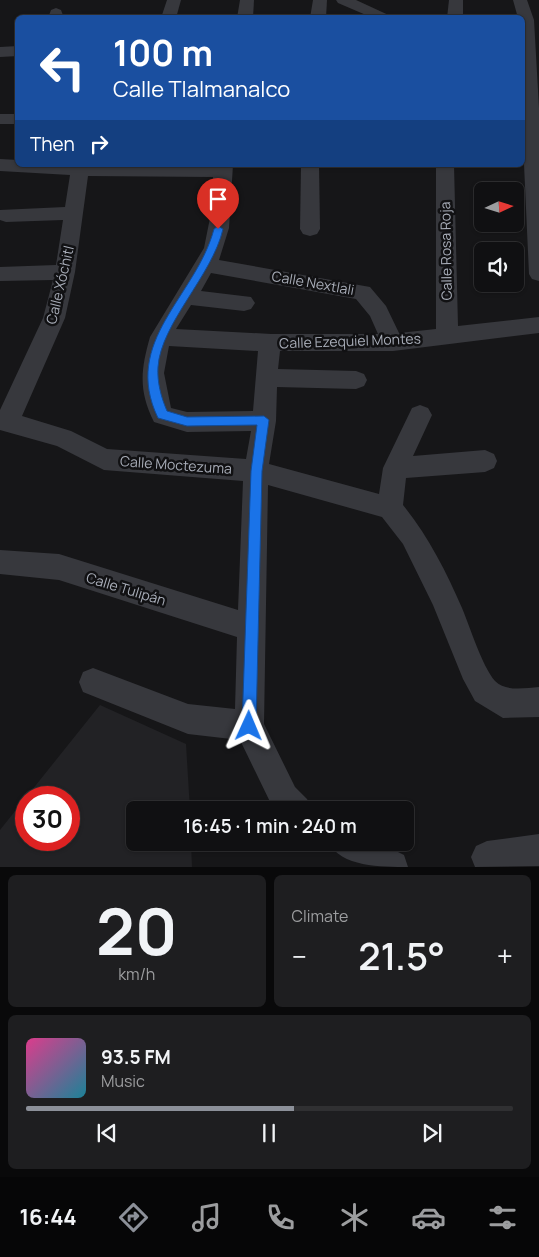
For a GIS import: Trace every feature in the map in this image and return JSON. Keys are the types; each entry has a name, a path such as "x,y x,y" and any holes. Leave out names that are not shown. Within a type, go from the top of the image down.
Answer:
{"street":[{"path":"169,15 174,0"},
{"path":"245,15 247,0"},
{"path":"318,15 320,0"},
{"path":"343,0 380,15"},
{"path":"455,15 456,0"},
{"path":"520,0 524,15"},
{"path":"525,17 531,158 539,274"},
{"path":"0,52 15,51"},
{"path":"0,119 15,118"},
{"path":"0,165 15,166"},
{"path":"39,167 80,170 224,168 218,229 213,249 161,337 152,366 154,393 162,415 187,422 264,420"},
{"path":"310,167 310,229"},
{"name":"Calle Rosa Roja","path":"445,167 447,337"},
{"name":"Calle Xóchitl","path":"4,421 54,318 65,272 80,170"},
{"path":"6,215 74,213"},
{"name":"Calle Nextlali","path":"205,265 363,292 378,312 393,342"},
{"path":"0,274 65,272"},
{"path":"186,297 244,303"},
{"name":"Calle Ezequiel Montes","path":"161,337 271,343 393,342 539,325"},
{"path":"271,343 266,357 267,378 264,420 256,471 250,627 249,726 287,801"},
{"path":"267,378 356,380"},
{"path":"420,415 394,468 390,508 412,536 444,598 484,691 503,703 539,702"},
{"name":"Calle Moctezuma","path":"4,421 63,438 104,459 256,471 390,508"},
{"path":"394,468 486,461"},
{"name":"Calle Tulipán","path":"0,562 59,568 250,627"},
{"path":"93,682 188,719 249,726"},
{"path":"488,857 539,850"},
{"path":"361,851 392,867"}],"shaded area":[{"path":"100,705 186,744 189,801 126,801 126,851 191,851 192,867 0,867 0,830 15,811 15,851 80,851 80,786 35,786"}],"route":[{"path":"218,229 213,249 161,337 152,366 154,393 162,415 187,422 264,420 256,471 250,627 249,726"}]}
